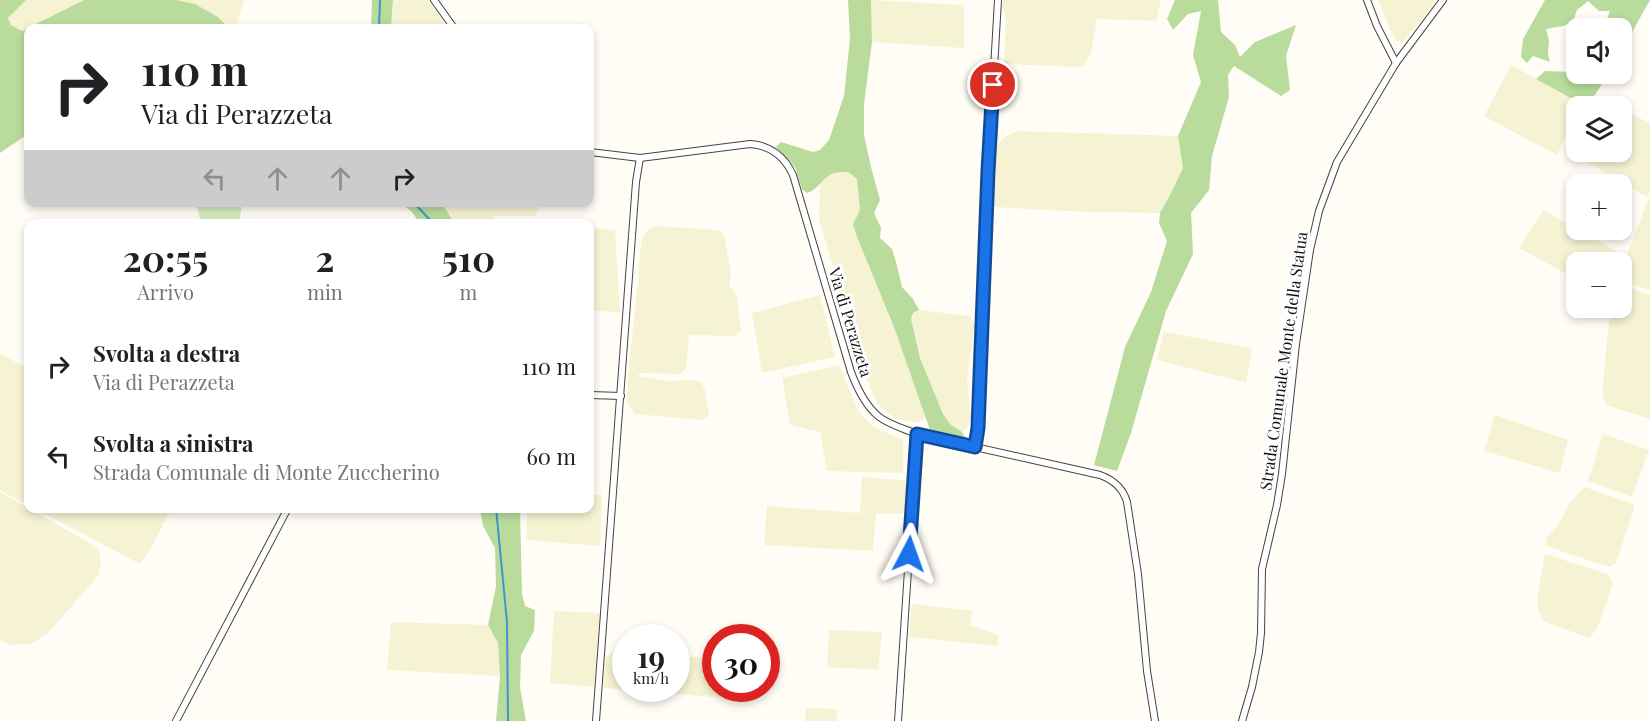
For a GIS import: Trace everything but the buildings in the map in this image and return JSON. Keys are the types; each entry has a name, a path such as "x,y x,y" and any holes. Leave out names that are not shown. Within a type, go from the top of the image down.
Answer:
{"street":[{"path":"434,0 451,24"},
{"path":"975,447 978,428 988,171 998,0"},
{"path":"1366,0 1396,63"},
{"name":"Strada Comunale Monte della Statua","path":"1242,721 1259,652 1261,573 1282,474 1296,344 1310,250 1319,210 1337,162 1396,63 1443,0"},
{"name":"Via di Perazzeta","path":"594,153 640,158 750,144 765,147 783,159 795,180 843,346 864,400 878,416 917,434 1100,475 1113,481 1123,492 1128,504 1155,721"},
{"path":"596,721 636,182 640,158"},
{"path":"594,395 621,396"},
{"path":"898,721 917,434"},
{"path":"176,721 285,513"}],"shaded area":[{"path":"26,0 84,0 36,24 24,24 22,31 11,25 8,18"},
{"path":"176,0 244,0 237,23 232,24 225,23 218,17"},
{"path":"393,0 427,0 444,24 391,24"},
{"path":"871,0 964,5 964,48 872,42"},
{"path":"1003,0 1161,0 1156,21 1097,19 1091,53 1083,67 1004,64 1006,16 1002,7"},
{"path":"1378,0 1435,0 1405,40 1399,42 1395,40"},
{"path":"1511,65 1567,96 1566,134 1557,155 1484,116"},
{"path":"1632,115 1650,123 1650,190 1647,197 1632,188 1632,174 1608,174 1588,162 1632,162"},
{"path":"1017,131 1178,136 1183,168 1160,213 992,207 993,172 998,144 1005,137"},
{"path":"848,172 857,179 860,210 853,224 857,237 894,327 926,417 918,423 895,419 878,404 866,378 819,219 820,183 832,174"},
{"path":"1650,195 1650,290 1632,284 1632,252 1628,252"},
{"path":"444,207 538,207 536,216 452,219"},
{"path":"1543,210 1566,223 1566,240 1597,240 1618,252 1566,252 1566,274 1519,248"},
{"path":"656,226 718,230 724,235 731,272 729,285 737,297 741,330 735,336 689,335 686,369 679,374 640,373 638,376 668,381 696,380 702,384 709,415 702,420 635,414 627,402 642,239 648,230"},
{"path":"594,228 615,230 620,313 594,310"},
{"path":"1632,289 1650,295 1650,419 1606,405 1602,395 1610,318 1632,318"},
{"path":"820,295 835,357 762,373 752,313"},
{"path":"919,310 969,316 975,324 967,377 971,418 967,428 962,432 951,425 943,414 920,358 911,319 913,313"},
{"path":"1164,332 1252,348 1246,383 1157,360"},
{"path":"0,353 24,367 24,503 0,490"},
{"path":"839,365 858,411 876,428 903,440 903,473 827,471 820,432 790,425 782,378"},
{"path":"1495,415 1568,440 1560,473 1484,451"},
{"path":"1603,434 1649,450 1632,497 1588,481"},
{"path":"862,477 910,481 908,513 876,514 873,551 764,545 767,506 860,513"},
{"path":"1585,487 1633,504 1634,509 1616,563 1609,567 1546,546 1546,539 1560,522 1570,502"},
{"path":"0,492 24,506 24,513 37,513 88,542 99,551 101,564 98,576 48,633 31,644 9,645 0,639"},
{"path":"594,494 602,495 600,546 526,540 527,513 594,513"},
{"path":"44,513 169,513 149,552 140,564"},
{"path":"1545,554 1607,574 1613,583 1597,629 1589,638 1545,622 1539,613 1537,599"},
{"path":"912,604 972,611 970,625 998,635 998,646 909,637"},
{"path":"554,611 600,613 594,687 550,683"},
{"path":"391,622 488,625 498,643 500,676 387,670"},
{"path":"829,630 882,632 878,670 827,667"},
{"path":"612,653 612,689 605,688 602,684 607,656"},
{"path":"690,657 702,658 702,696 690,695"},
{"path":"806,708 837,709 837,721 805,721"}],"green space":[{"path":"0,0 26,0 8,18 11,25 24,30 24,137 0,153"},
{"path":"84,0 176,0 195,4 218,17 225,24 36,24"},
{"path":"372,0 393,0 391,24 371,24"},
{"path":"848,0 871,0 872,42 864,104 864,135 880,200 874,213 881,228 880,238 892,249 902,287 919,310 913,313 911,319 920,358 943,414 951,425 962,432 965,437 962,440 931,433 894,327 853,224 860,210 857,179 848,172 834,173 807,193 802,189 795,167 776,147 781,142 813,152 820,150 829,140 844,96 850,38"},
{"path":"1175,0 1218,0 1221,32 1235,45 1240,57 1255,42 1296,25 1286,56 1290,90 1281,96 1234,66 1228,75 1229,97 1212,156 1209,190 1191,213 1193,254 1166,311 1131,433 1117,471 1094,465 1125,347 1151,292 1167,241 1159,223 1160,213 1183,168 1178,136 1201,82 1193,55 1201,11 1188,14 1173,30 1167,19"},
{"path":"1545,0 1650,0 1632,32 1632,18 1607,18 1610,11 1599,11 1588,1 1577,10 1574,18 1566,18 1566,25 1546,29 1550,62 1533,56 1527,63 1521,57 1523,39"},
{"path":"1545,71 1566,72 1566,84 1602,84 1593,96 1567,96 1536,79"},
{"path":"197,207 241,207 240,219 200,219"},
{"path":"406,207 444,207 452,219 417,219"},
{"path":"481,513 520,513 522,594 525,606 535,610 534,631 521,655 520,688 526,721 496,721 500,676 498,643 488,625 496,586 495,548 483,526"}],"waterway":[{"path":"379,24 380,0"},
{"path":"418,207 429,219"},
{"path":"496,513 507,622 508,721"}],"route":[{"path":"909,554 917,434 975,447 978,428 993,85"}]}
